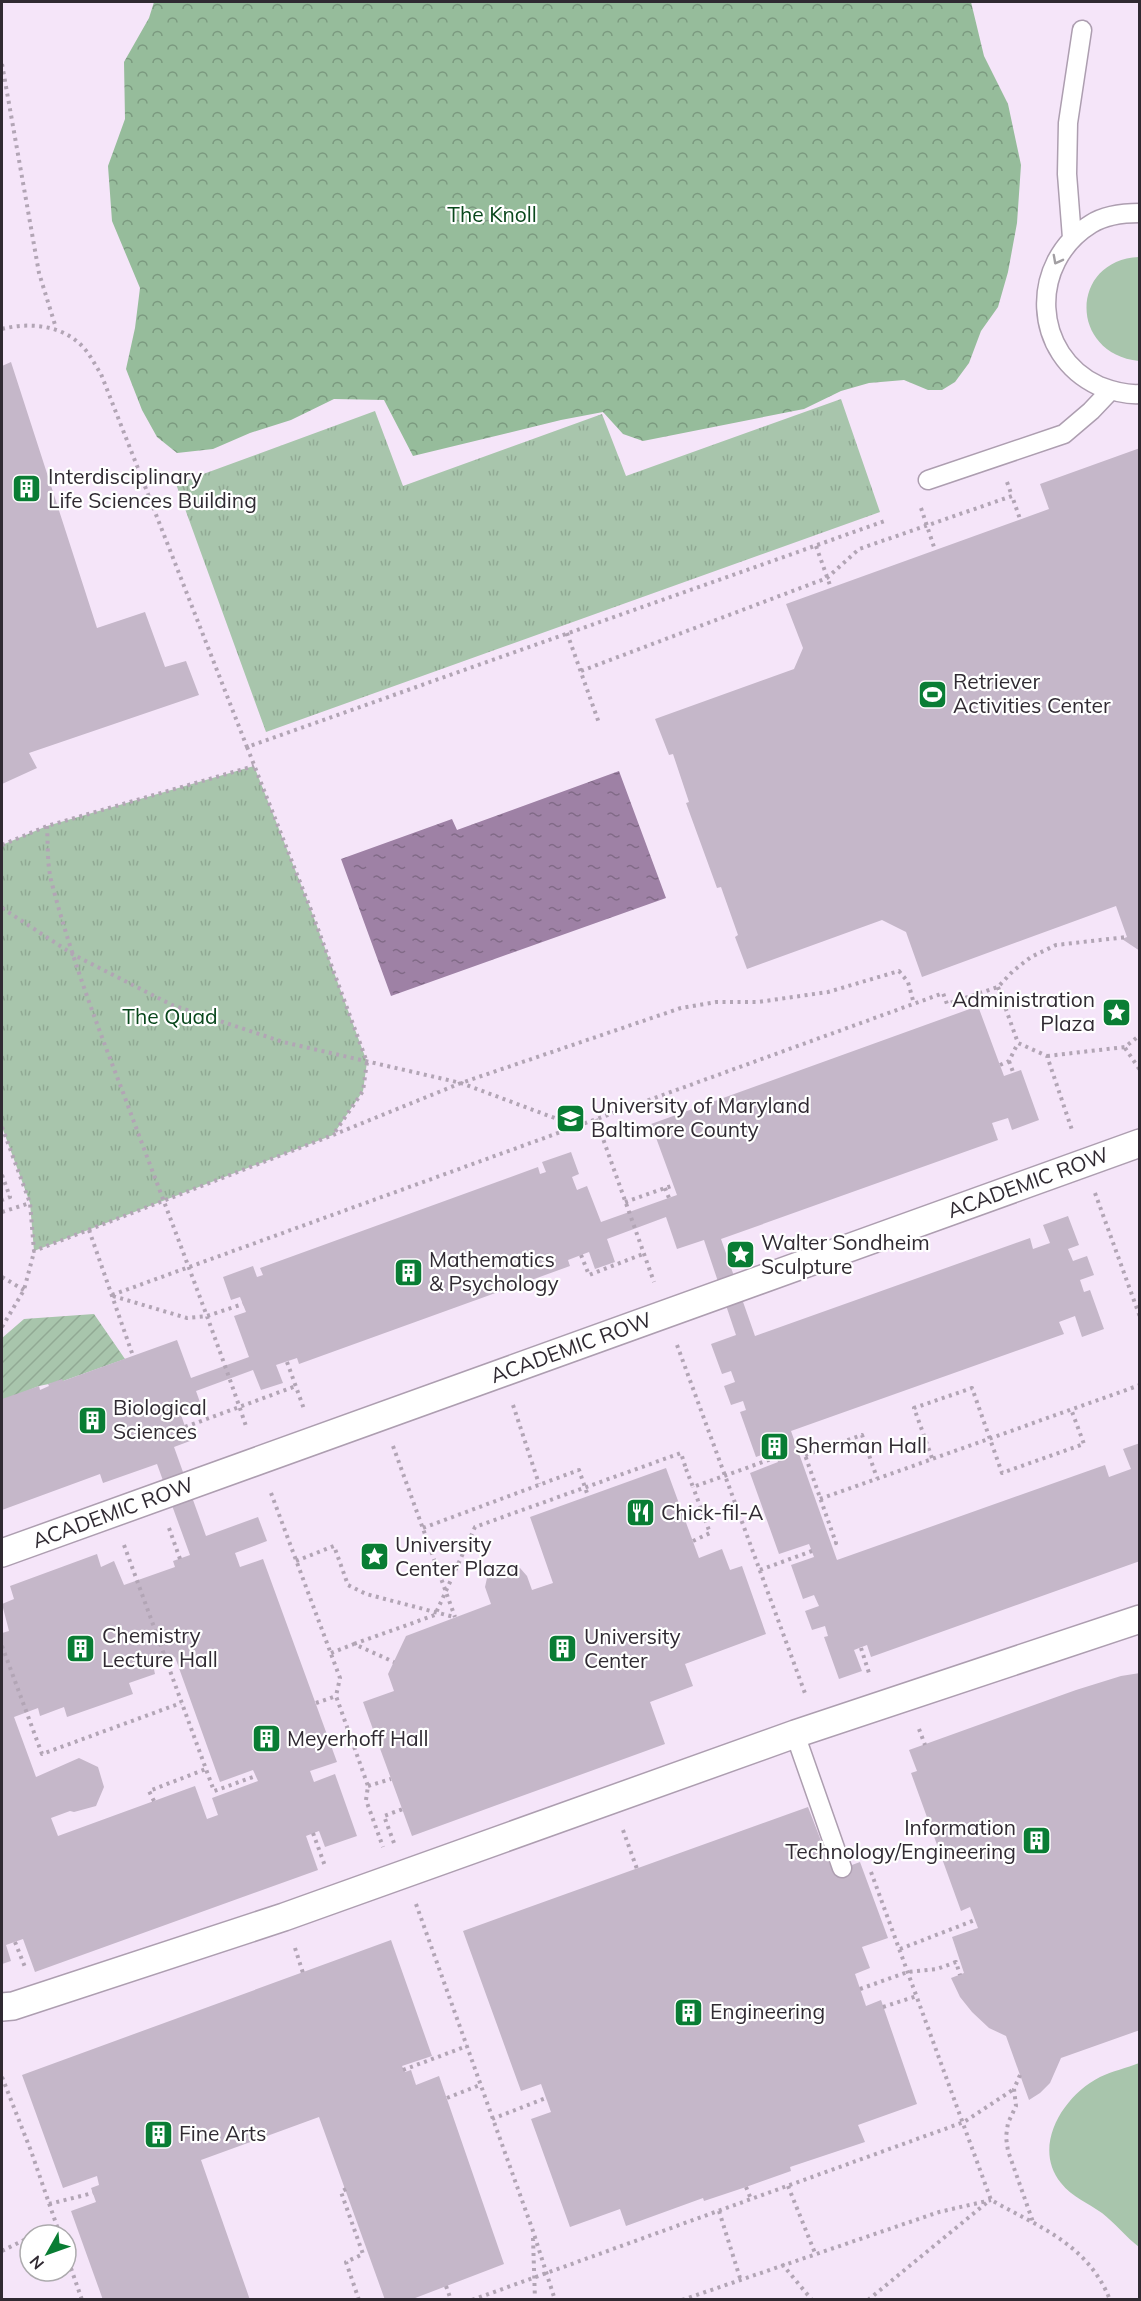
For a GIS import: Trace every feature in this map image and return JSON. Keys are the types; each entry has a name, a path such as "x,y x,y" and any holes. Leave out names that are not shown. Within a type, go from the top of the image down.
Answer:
{"street":[{"name":"ACADEMIC ROW","path":"2,1553 1140,1143"},
{"path":"2,2007 13,2006 284,1917 795,1734 1140,1618"}],"lane":[{"path":"1072,238 1066,174 1068,123 1082,30"},
{"path":"1140,213 1114,215 1092,223 1072,238 1058,256 1048,278 1045,301 1048,325 1056,346 1070,366 1088,381 1110,391 1140,394"},
{"path":"928,480 1064,434 1092,411 1110,391"},
{"path":"795,1734 842,1868"}],"path":[{"path":"2,64 39,273 56,328"},
{"path":"2,329 13,326 56,328 82,346 101,374 311,910 367,1062 363,1091 333,1135"},
{"path":"581,671 827,578 859,549 927,525 1012,496 1020,519"},
{"path":"921,508 935,550"},
{"path":"247,747 885,521"},
{"path":"816,546 831,588"},
{"path":"567,633 599,723"},
{"path":"2,845 46,826 254,766"},
{"path":"46,826 51,878 74,955 162,1202 207,1316 340,1678 336,1696 368,1786 366,1800 377,1831"},
{"path":"2,908 74,955 172,1005 283,1042 461,1083 576,1126"},
{"path":"112,1295 943,993 947,1004 998,987 1031,957 1056,945 1127,937"},
{"path":"34,1251 461,1083 681,1008 716,1002 758,1002 828,992 899,971 908,982 914,1004"},
{"path":"998,987 1018,1043 1047,1056 1125,1047 1140,1035"},
{"path":"1000,1065 1009,1061 1018,1043"},
{"path":"1125,1047 1140,1070"},
{"path":"1047,1056 1140,1317"},
{"path":"1009,1061 1013,1072"},
{"path":"596,1119 666,1314"},
{"path":"2,1127 4,1141 30,1203 34,1251 24,1290 2,1328"},
{"path":"2,1175 10,1197 2,1200"},
{"path":"625,1202 674,1185"},
{"path":"665,1188 669,1198"},
{"path":"2,1212 30,1203"},
{"path":"89,1230 134,1356"},
{"path":"581,1255 589,1275 643,1254"},
{"path":"2,1276 24,1290"},
{"path":"112,1295 187,1318 207,1316 243,1304"},
{"path":"681,1356 789,1649"},
{"path":"287,1362 315,1440"},
{"path":"502,1373 539,1484"},
{"path":"820,1499 1140,1385"},
{"path":"185,1427 296,1386"},
{"path":"932,1458 914,1408 972,1388 1002,1473 1084,1444 1071,1409"},
{"path":"296,1561 334,1546 348,1585 366,1594 455,1617 382,1416"},
{"path":"805,1455 862,1435 877,1478"},
{"path":"797,1450 802,1448 805,1455 836,1543 831,1544"},
{"path":"331,1653 435,1616 475,1527 681,1453 710,1533 693,1541"},
{"path":"693,1487 777,1457"},
{"path":"423,1528 579,1470 588,1497"},
{"path":"760,1570 812,1551"},
{"path":"129,1559 214,1791 255,1776"},
{"path":"354,1644 394,1662"},
{"path":"2,1646 42,1754 182,1703"},
{"path":"316,1702 336,1696"},
{"path":"154,1802 149,1791 206,1769"},
{"path":"368,1786 391,1779"},
{"path":"612,1800 637,1869"},
{"path":"403,1809 384,1816 405,1872"},
{"path":"875,1882 991,2200"},
{"path":"900,1949 975,1920"},
{"path":"428,1939 533,2231 555,2300"},
{"path":"860,1989 908,1972 937,1968 956,1962 960,1975"},
{"path":"884,2007 917,1995"},
{"path":"403,2070 466,2046"},
{"path":"1020,2075 1014,2089 1016,2106 1008,2123 1006,2137 1008,2151 1034,2222"},
{"path":"2,2077 56,2223"},
{"path":"447,2098 480,2085"},
{"path":"472,2300 964,2122 1014,2089"},
{"path":"492,2119 546,2098"},
{"path":"788,2186 815,2253"},
{"path":"746,2187 751,2199"},
{"path":"346,2189 341,2192 363,2254 346,2262 359,2300"},
{"path":"49,2204 93,2193"},
{"path":"868,2300 991,2200"},
{"path":"682,2300 740,2278 939,2212 991,2200 1057,2235 1080,2254 1104,2284 1110,2300"},
{"path":"719,2211 740,2278"},
{"path":"533,2231 535,2300"},
{"path":"2,2251 18,2243"},
{"path":"782,2264 812,2300"},
{"path":"76,2283 82,2300"},
{"path":"446,2286 451,2300"}],"green space":[{"name":"The Knoll","path":"154,2 971,2 984,56 1008,104 1021,165 1017,223 1008,272 998,307 981,331 969,363 955,382 942,390 928,390 904,380 869,383 841,391 804,409 643,441 623,434 603,412 413,456 384,400 334,399 291,420 250,433 213,449 177,453 157,437 142,410 126,369 135,328 140,288 112,221 108,166 125,119 124,62 149,18"},
{"path":"1140,257 1139,361 1116,354 1099,342 1090,325 1086,307 1090,289 1100,273 1116,262"},
{"path":"841,399 880,512 266,732 176,484 375,411 403,486 602,414 626,476"},
{"name":"The Quad","path":"254,766 311,910 367,1062 363,1091 333,1135 34,1251 30,1203 2,1127 2,845 47,826"},
{"path":"94,1314 125,1359 63,1381 39,1386 2,1401 2,1338 24,1319"},
{"path":"1140,2063 1139,2247 1102,2213 1065,2188 1053,2169 1049,2153 1056,2123 1074,2096 1100,2077"}],"water":[{"path":"619,771 666,898 391,996 341,859 452,819 457,830"}],"building":[{"name":"Interdisciplinary Life Sciences Building","path":"11,362 97,628 145,612 165,667 186,661 199,695 29,753 37,768 2,784 2,366"},
{"name":"Retriever Activities Center","path":"1140,448 1140,951 1122,939 1127,937 1116,906 922,977 906,932 882,920 747,969 721,887 717,888 686,803 689,802 673,754 669,755 655,719 794,669 803,648 786,604 1049,509 1040,484"},
{"path":"978,1006 1004,1076 1021,1070 1039,1120 1012,1130 1008,1118 992,1123 998,1140 721,1239 755,1336 1030,1238 1033,1249 1050,1243 1043,1225 1068,1216 1079,1245 1068,1249 1073,1261 1087,1256 1094,1275 1080,1280 1084,1292 1090,1290 1104,1329 1082,1337 1075,1316 1059,1322 1064,1334 791,1431 837,1560 1105,1465 1109,1477 1131,1469 1123,1449 1140,1443 1140,1561 871,1657 867,1645 854,1650 862,1671 839,1679 824,1637 828,1636 825,1626 812,1630 805,1611 819,1606 814,1595 803,1599 791,1565 814,1557 809,1544 779,1554 750,1473 778,1462 774,1450 756,1457 740,1412 746,1410 743,1401 731,1405 724,1386 735,1382 731,1371 722,1374 711,1344 736,1335 704,1240 677,1249 666,1217 607,1239 615,1262 595,1269 589,1252 568,1260 570,1266 299,1364 297,1358 276,1365 283,1383 261,1390 253,1370 196,1391 201,1405 180,1412 190,1441 174,1447 206,1536 258,1517 267,1541 235,1553 240,1567 263,1559 337,1762 310,1771 314,1782 335,1774 357,1836 325,1847 319,1831 306,1836 318,1870 35,1972 23,1939 6,1945 11,1961 2,1964 2,1633 9,1631 2,1604 14,1599 10,1586 97,1554 101,1567 114,1561 124,1585 175,1567 173,1561 190,1555 157,1464 103,1483 100,1474 2,1510 2,1399 39,1386 40,1390 49,1386 48,1384 62,1379 63,1381 177,1340 191,1378 249,1357 234,1316 246,1312 240,1297 231,1300 223,1277 253,1266 257,1277 263,1275 260,1268 538,1167 540,1174 546,1172 542,1162 571,1152 579,1174 572,1177 577,1190 587,1186 601,1222 677,1195 651,1124","holes":["175,1657 220,1782 253,1770 258,1781 212,1798 218,1815 207,1819 195,1786 58,1836 51,1818 70,1811 96,1806 104,1787 98,1767 79,1758 36,1777 14,1717 38,1708 40,1716 64,1707 67,1717 133,1694 129,1683 155,1674 153,1665"]},
{"name":"University Center","path":"666,1468 699,1558 722,1549 730,1570 742,1566 766,1634 685,1664 693,1686 650,1702 665,1744 412,1836 363,1702 394,1691 388,1674 406,1636 491,1604 485,1587 487,1578 500,1566 510,1565 520,1568 527,1576 532,1590 553,1583 530,1517"},
{"name":"Information Technology/Engineering","path":"1140,1673 1140,2030 1061,2058 1050,2083 1029,2100 1006,2036 989,2028 972,2012 960,1997 951,1978 964,1973 952,1937 978,1928 970,1907 961,1911 911,1773 917,1771 909,1750 1076,1690 1121,1676"},
{"name":"Engineering","path":"808,1807 833,1872 860,1862 888,1938 862,1947 870,1968 855,1974 866,2006 881,2000 917,2104 858,2125 865,2142 790,2167 791,2171 746,2187 704,2201 703,2198 626,2226 620,2209 570,2227 531,2119 551,2112 541,2084 521,2091 463,1931"},
{"name":"Fine Arts","path":"391,1940 432,2056 402,2066 405,2072 411,2070 416,2085 439,2076 504,2264 410,2300 385,2300 319,2117 201,2160 250,2300 103,2300 78,2230 78,2223 75,2223 71,2211 96,2202 91,2188 99,2185 97,2176 63,2188 22,2075"}],"place":[{"name":"Interdisciplinary Life Sciences Building","path":"27,489"},
{"name":"Retriever Activities Center","path":"932,694"},
{"name":"Administration Plaza","path":"1116,1012"},
{"name":"University of Maryland Baltimore County","path":"570,1118"},
{"name":"Walter Sondheim Sculpture","path":"740,1255"},
{"name":"Mathematics & Psychology","path":"408,1272"},
{"name":"Biological Sciences","path":"92,1420"},
{"name":"Sherman Hall","path":"774,1446"},
{"name":"Chick-fil-A","path":"640,1513"},
{"name":"University Center Plaza","path":"374,1557"},
{"name":"Chemistry Lecture Hall","path":"81,1648"},
{"name":"University Center","path":"563,1649"},
{"name":"Meyerhoff Hall","path":"266,1739"},
{"name":"Information Technology/Engineering","path":"1037,1840"},
{"name":"Engineering","path":"689,2012"},
{"name":"Fine Arts","path":"158,2134"}]}
